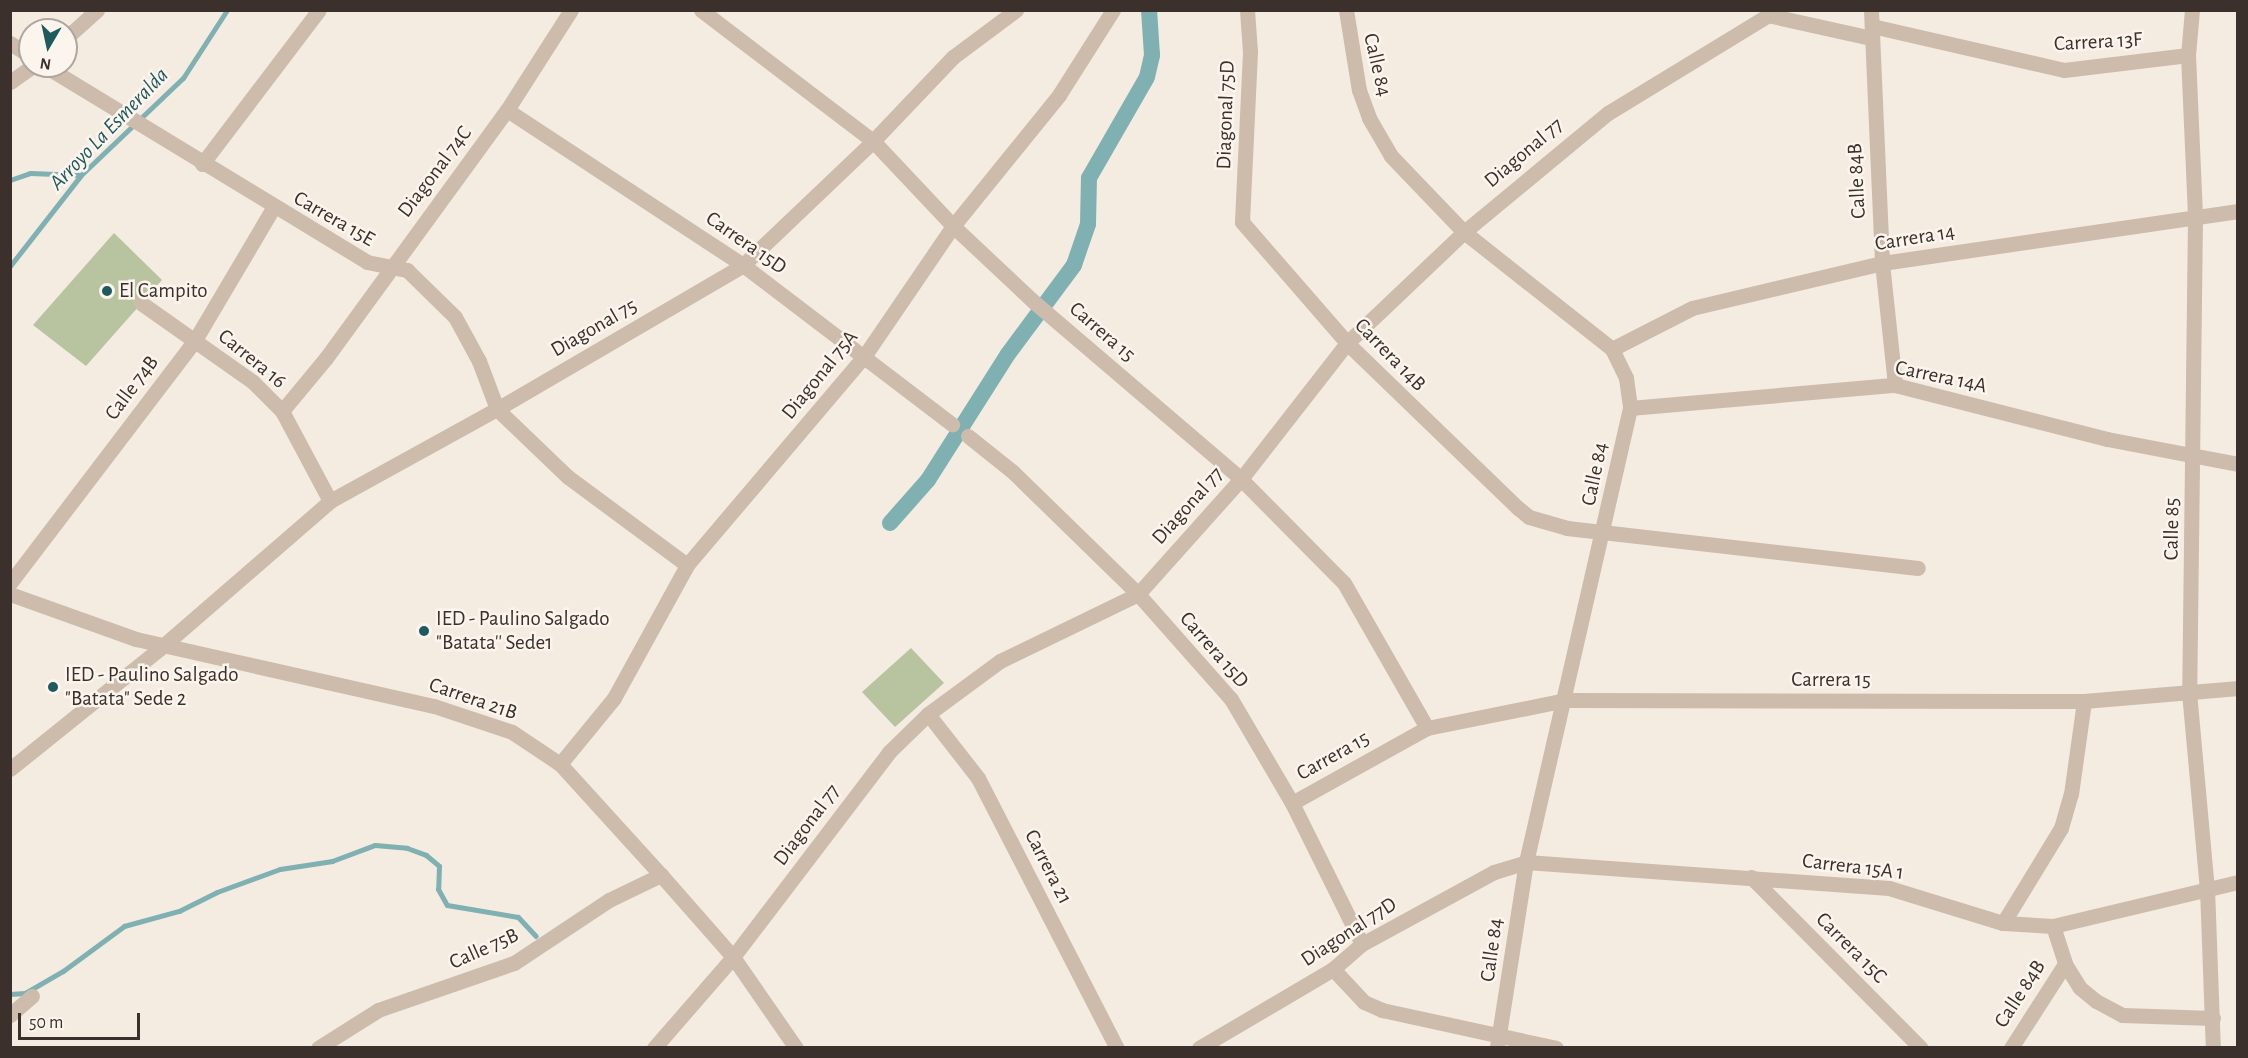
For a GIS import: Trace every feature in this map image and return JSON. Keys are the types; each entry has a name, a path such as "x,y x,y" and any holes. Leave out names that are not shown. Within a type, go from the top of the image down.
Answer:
{"street":[{"path":"78,28 98,10"},
{"path":"202,164 319,10"},
{"name":"Diagonal 74C","path":"282,411 326,358 507,110 571,10"},
{"name":"Carrera 15","path":"701,10 873,141 953,226 1040,307 1241,479 1344,583 1427,728"},
{"name":"Diagonal 75","path":"10,769 164,645 330,501 497,409 743,265 873,141 953,57 1016,10"},
{"name":"Diagonal 75A","path":"560,764 615,698 687,565 865,355 953,226 1059,94 1113,10"},
{"name":"Diagonal 75D","path":"1242,222 1250,52 1247,10"},
{"name":"Calle 84","path":"1346,10 1350,56 1369,118 1391,156 1464,231 1612,349 1626,378 1630,408 1566,700 1526,862 1499,1042"},
{"name":"Calle 85","path":"2192,10 2188,56 2195,218 2194,457 2189,692 2207,888 2213,1047"},
{"name":"Diagonal 77","path":"654,1047 733,957 889,752 928,714 1000,661 1138,594 1241,479 1347,343 1464,231 1608,113 1775,13"},
{"name":"Carrera 13F","path":"1775,13 1871,25 2064,70 2188,56"},
{"name":"Calle 84B","path":"1871,25 1882,263 1895,385"},
{"name":"Carrera 15E","path":"64,78 273,208 376,267 391,266 407,270 455,317 479,361 497,409 568,477 687,565"},
{"name":"Carrera 15D","path":"507,110 743,265 865,355 952,424"},
{"name":"Calle 74B","path":"10,583 195,340 273,208"},
{"name":"Carrera 14","path":"1612,349 1692,308 1882,263 2238,211"},
{"name":"Carrera 14B","path":"1242,222 1347,343 1529,517 1604,533 1918,568"},
{"name":"Carrera 16","path":"141,303 253,382 282,411 330,501"},
{"name":"Carrera 14A","path":"1630,408 1895,385 2107,439 2238,464"},
{"name":"Carrera 15D","path":"968,436 1013,472 1138,594 1231,699 1292,803 1362,944"},
{"name":"Carrera 21B","path":"10,594 103,629 434,706 512,732 560,764 661,875 733,957 796,1047"},
{"name":"Carrera 15","path":"1292,803 1427,728 1566,700 2084,701 2238,688"},
{"path":"2003,923 2061,828 2071,794 2084,701"},
{"name":"Carrera 21","path":"928,714 978,778 1117,1047"},
{"name":"Carrera 15A 1","path":"1526,862 1889,888 2003,923 2053,926 2238,882"},
{"name":"Diagonal 77D","path":"1199,1047 1334,969 1362,944 1494,872 1526,862"},
{"name":"Calle 75B","path":"318,1047 378,1010 513,963 609,900 661,875"},
{"name":"Carrera 15C","path":"1751,878 1921,1047"},
{"path":"2053,926 2065,964 2080,988 2122,1015 2213,1018"},
{"name":"Calle 84B","path":"2011,1047 2065,964"},
{"path":"1334,969 1364,1002 1382,1010 1499,1042 1556,1047"},
{"path":"10,1015 32,996"}],"green space":[{"name":"El Campito","path":"114,233 162,280 86,366 33,325"},
{"path":"911,648 944,683 895,727 862,692"}],"waterway":[{"name":"Arroyo La Esmeralda","path":"10,266 81,175 183,78 227,10"},
{"path":"890,523 928,480 1008,354 1074,265 1088,224 1089,178 1147,77 1152,55 1149,10"},
{"path":"10,180 30,173 81,175"},
{"path":"10,994 25,993 63,971 124,926 179,911 217,892 280,869 332,861 375,845 407,848 426,855 439,866 438,889 447,905 518,917 536,936"}],"place":[{"name":"El Campito","path":"107,291"},
{"name":"IED - Paulino Salgado \"Batata'' Sede1","path":"424,631"},
{"name":"IED - Paulino Salgado \"Batata\" Sede 2","path":"53,687"}]}
